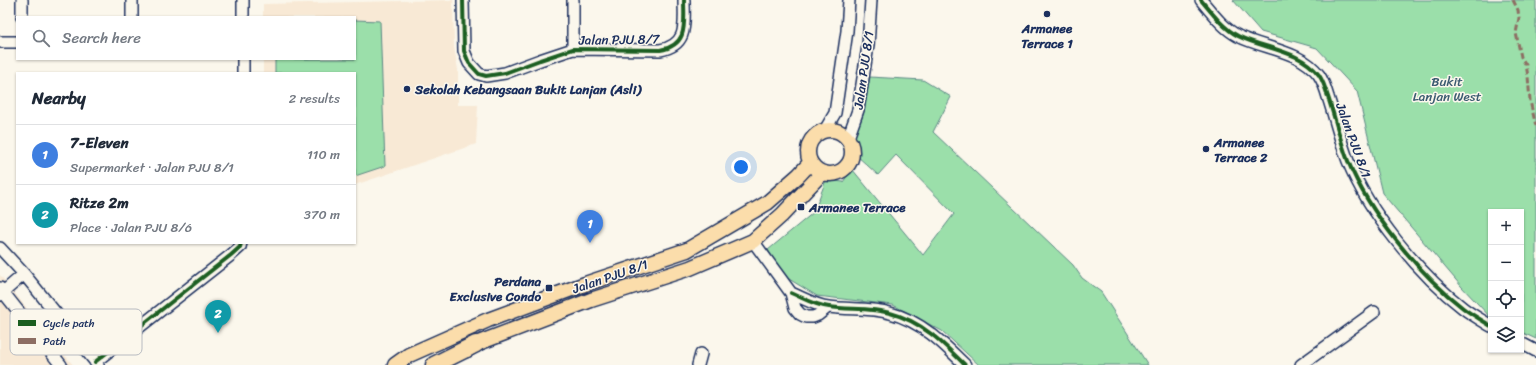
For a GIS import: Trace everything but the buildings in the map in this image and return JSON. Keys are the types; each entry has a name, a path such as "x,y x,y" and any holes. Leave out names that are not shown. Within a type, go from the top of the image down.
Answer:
{"highway":[{"path":"434,365 476,344"}],"main road":[{"path":"825,130 838,131 848,138 852,152 848,165 836,173 822,173 810,163 808,146 818,133 825,130"},
{"name":"Jalan PJU 8/1","path":"395,365 409,355 488,320 585,284 687,250 767,203 799,175 810,163"},
{"name":"Jalan PJU 8/1","path":"443,365 476,344 591,300 690,268 753,241 782,215 822,173"},
{"path":"585,284 591,300"}],"street":[{"path":"22,0 22,16"},
{"path":"132,0 132,16"},
{"path":"243,0 243,16"},
{"name":"Jalan PJU 8/7","path":"463,0 464,51 469,63 479,74 486,76 505,73 573,49 660,50 669,48 677,44 682,38 684,27 684,0"},
{"path":"573,49 574,0"},
{"name":"Jalan PJU 8/1","path":"825,130 835,113 847,31 849,0"},
{"name":"Jalan PJU 8/1","path":"848,138 858,110 868,46 871,0"},
{"name":"Jalan PJU 8/1","path":"1202,0 1224,26 1238,36 1296,56 1308,64 1319,76 1331,107 1348,160 1359,185 1386,226 1438,286 1463,308 1488,324"},
{"path":"0,42 16,42"},
{"path":"243,60 243,72"},
{"path":"753,241 791,293 795,308 800,314 806,317 812,317 818,315 828,307"},
{"path":"142,327 230,256 240,247 241,244"},
{"path":"0,248 24,274 52,309"},
{"path":"15,309 1,292 24,274"},
{"path":"791,293 828,307 868,309 890,312 907,318 940,339 965,365"},
{"path":"1301,365 1374,312"},
{"path":"1524,345 1536,351"},
{"path":"698,365 701,354"},
{"path":"53,355 61,365"},
{"path":"89,355 96,364 107,355"}],"shaded area":[{"name":"Sekolah Kebangsaan Bukit Lanjan (Asli)","path":"453,0 454,47 458,70 458,105 478,105 476,144 356,185 356,72 263,72 263,60 356,60 356,16 263,16 263,4"},
{"path":"0,275 28,309 10,309 10,355 65,355 73,365 0,365"}],"green space":[{"name":"Bukit Lanjan West","path":"1233,0 1536,0 1536,339 1524,333 1524,209 1488,209 1488,315 1461,286 1382,193 1357,91 1317,48 1261,32"},
{"path":"356,20 380,21 385,166 356,176 356,72 275,72 275,60 356,60"},
{"path":"870,77 923,80 951,97 933,132 1073,265 1082,278 1101,292 1148,365 979,365 942,331 893,305 817,296 784,276 768,250 814,212 826,180 843,182 852,169 923,255 954,214 896,155 878,175 856,155 854,138 863,115"}],"marked path":[{"path":"1513,0 1518,10 1519,18 1516,33 1521,57 1526,65 1530,101 1536,126"}],"cycle path":[{"path":"463,0 464,51 469,63 479,74 486,76 505,73 573,49 660,50 669,47 676,43 683,32 684,0"},
{"path":"1201,0 1218,20 1233,33 1248,40 1292,55 1302,60 1319,75 1326,91 1348,161 1357,181 1382,221 1429,278 1463,308 1488,324"},
{"path":"142,325 231,255 240,247 241,244"},
{"path":"791,293 824,306 882,311 912,321 931,334 965,365"},
{"path":"95,362 104,355"}],"place":[{"name":"Armanee Terrace 1","path":"1047,14"},
{"name":"Sekolah Kebangsaan Bukit Lanjan (Asli)","path":"407,89"},
{"name":"Armanee Terrace 2","path":"1206,149"},
{"name":"Armanee Terrace","path":"801,207"},
{"name":"7-Eleven","path":"590,243"},
{"name":"Perdana Exclusive Condo","path":"549,288"},
{"name":"Ritze 2m","path":"218,333"}]}
